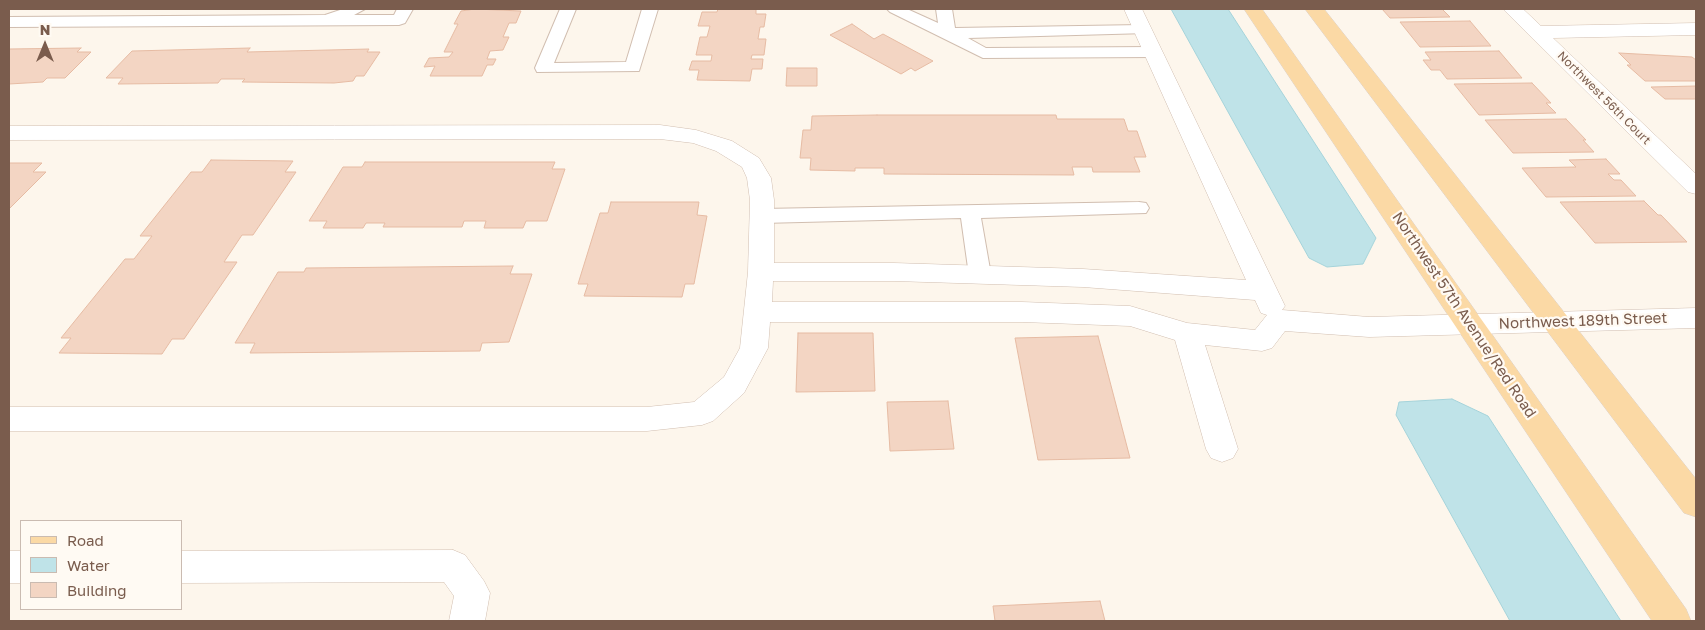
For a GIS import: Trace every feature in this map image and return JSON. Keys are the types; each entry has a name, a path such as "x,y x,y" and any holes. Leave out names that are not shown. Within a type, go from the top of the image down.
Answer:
{"main road":[{"name":"Northwest 57th Avenue/Red Road","path":"1254,9 1673,621"},
{"path":"1314,9 1696,503"}],"street":[{"name":"Northwest 56th Court","path":"1512,9 1696,187"},
{"path":"758,312 1062,312 1130,316 1187,333 1262,341 1278,320 1137,19"},
{"path":"1537,32 1696,29"},
{"path":"9,133 660,132 696,137 724,146 751,163 759,178 762,216 761,272 754,348 734,385 702,413 647,419 9,419"},
{"path":"761,272 1083,278 1264,291"},
{"name":"Northwest 189th Street","path":"1278,320 1368,326 1696,318"},
{"path":"1187,333 1222,449"},
{"path":"182,566 452,566 472,593 468,621"}],"lane":[{"path":"105,21 119,9"},
{"path":"196,21 207,9"},
{"path":"327,20 357,9"},
{"path":"9,22 398,20 405,9"},
{"path":"568,9 544,68 633,67 650,9"},
{"path":"895,9 946,21 1008,32 1137,19"},
{"path":"946,21 1137,19"},
{"path":"946,21 983,53 1153,52"},
{"path":"1008,32 1013,53"},
{"path":"762,216 1139,208"},
{"path":"970,212 980,275"}],"water":[{"path":"1171,9 1228,9 1376,238 1363,264 1327,267 1309,258"},
{"path":"1452,399 1488,416 1621,621 1510,621 1396,415 1399,402"}],"building":[{"path":"475,9 521,11 516,23 509,23 503,37 509,37 503,50 490,51 487,59 496,59 493,65 487,65 482,76 430,76 435,66 424,67 429,58 449,57 453,52 444,52 458,24 454,24 461,11"},
{"path":"718,9 756,9 756,14 766,14 764,27 760,27 758,39 766,39 764,55 752,55 751,59 763,59 762,69 752,69 750,81 697,80 699,70 689,70 692,61 711,61 712,55 696,55 700,37 707,37 710,26 698,26 702,12 717,12"},
{"path":"1382,9 1442,9 1450,17 1390,18"},
{"path":"1470,21 1491,46 1420,47 1400,22"},
{"path":"852,24 874,39 883,34 933,61 915,71 911,68 901,74 830,35"},
{"path":"81,48 77,52 91,52 65,78 47,78 43,82 9,84 9,49"},
{"path":"250,48 247,52 369,49 367,52 380,52 364,76 356,76 353,81 334,83 242,82 245,79 221,79 218,83 118,84 123,78 106,78 132,51"},
{"path":"1499,51 1522,78 1447,79 1440,70 1431,70 1423,60 1431,60 1425,52"},
{"path":"1619,53 1692,57 1696,60 1696,81 1645,81 1627,65 1631,65"},
{"path":"787,68 817,68 817,86 786,86"},
{"path":"1532,83 1551,103 1546,103 1556,113 1479,115 1454,84"},
{"path":"1696,86 1696,99 1665,99 1651,87"},
{"path":"1056,115 1057,119 1124,119 1128,131 1137,131 1146,157 1134,157 1140,172 1093,172 1092,167 1072,167 1074,175 884,174 884,168 855,168 855,171 810,170 811,158 800,158 803,130 811,130 812,116"},
{"path":"1566,119 1586,140 1583,140 1594,152 1513,153 1485,120"},
{"path":"1606,159 1620,174 1608,174 1614,180 1621,180 1636,196 1546,197 1522,168 1576,167 1569,160"},
{"path":"211,160 293,161 285,172 296,172 253,235 242,235 224,262 237,262 184,339 172,339 162,354 59,353 71,338 61,338 125,259 134,259 152,236 140,236 191,172 202,172"},
{"path":"365,162 555,162 552,169 565,169 547,221 526,221 523,228 484,228 486,221 464,221 462,227 383,227 385,223 366,223 363,228 323,228 327,221 309,221 343,167 362,167"},
{"path":"9,163 42,163 33,172 46,172 9,209"},
{"path":"1644,201 1658,215 1661,215 1687,242 1595,243 1560,202"},
{"path":"611,202 699,202 697,215 707,216 694,284 685,284 682,297 584,296 588,284 578,284 600,213 608,213"},
{"path":"513,266 510,274 532,274 509,342 482,343 480,351 250,353 255,343 235,343 278,272 304,272 306,268"},
{"path":"798,333 873,333 875,391 796,392"},
{"path":"1098,336 1130,458 1038,460 1015,338"},
{"path":"948,401 954,449 890,451 887,402"},
{"path":"1100,601 1105,621 995,621 993,606"}]}
